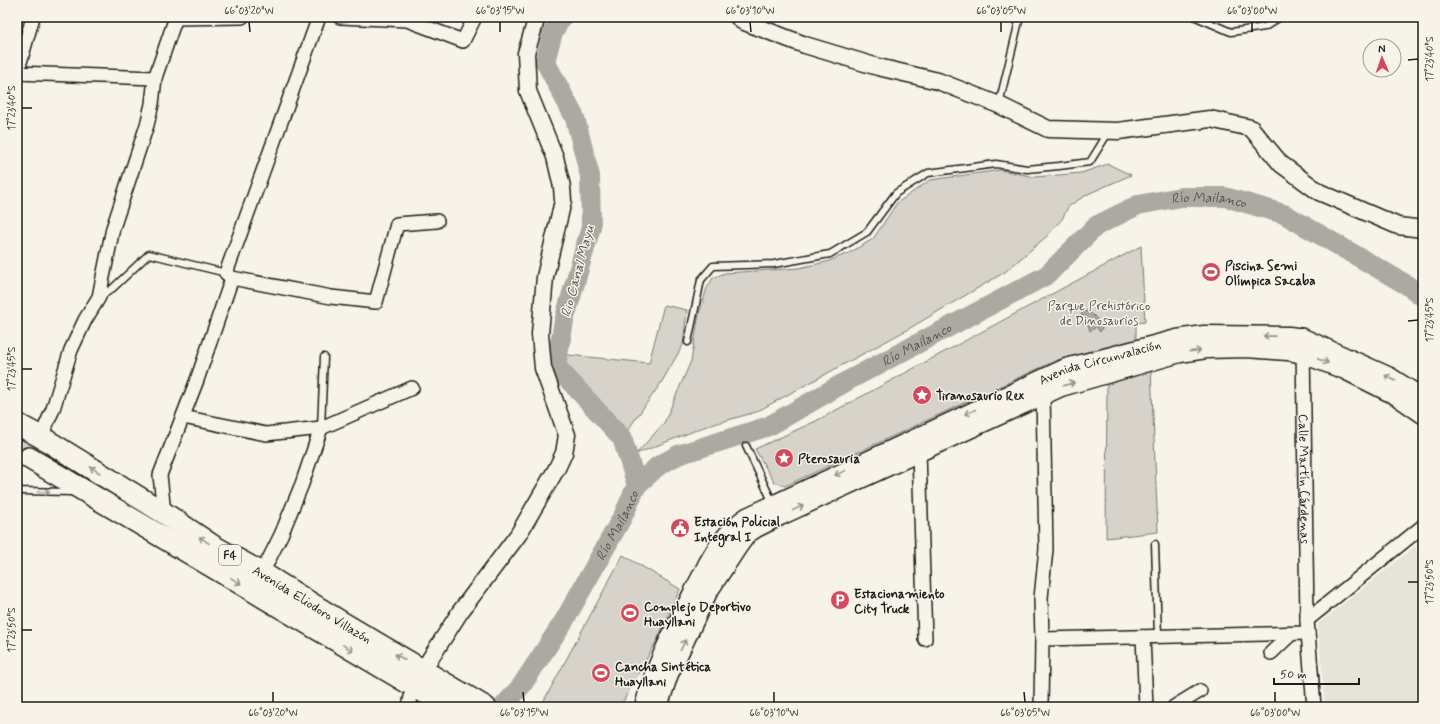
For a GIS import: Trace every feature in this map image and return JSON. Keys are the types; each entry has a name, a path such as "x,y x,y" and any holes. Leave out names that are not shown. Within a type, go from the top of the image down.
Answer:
{"highway":[{"name":"Avenida Eliodoro Villazón","path":"26,445 203,562"},
{"name":"Avenida Eliodoro Villazón","path":"26,445 71,492 418,678"},
{"name":"Avenida Eliodoro Villazón","path":"26,445 164,513 213,546 262,573 444,697 485,707"}],"main road":[{"name":"Avenida Circunvalación","path":"1303,346 1397,396 1423,414"},
{"name":"Avenida Circunvalación","path":"777,510 1040,388 1061,387 1148,354 1180,353 1206,349 1246,348 1288,351 1303,346 1390,377 1423,398"},
{"name":"Avenida Circunvalación","path":"658,707 669,674 708,592 737,524 747,517 777,510 919,452 1040,388"},
{"name":"Avenida Circunvalación","path":"644,707 648,692 667,646 708,563 724,553"}],"street":[{"path":"33,17 17,73 155,78"},
{"path":"26,445 53,409 71,350 85,320 99,297 113,228 147,125 152,104 155,78 176,17 242,17"},
{"path":"164,513 160,475 197,380 229,276 319,17"},
{"path":"340,17 407,20 463,41 475,17"},
{"path":"409,707 418,678 460,612 518,535 557,468 564,453 567,435 543,368 540,334 545,277 563,201 562,187 555,157 528,91 526,53 537,17"},
{"path":"738,17 742,21 805,45 878,67 938,81 999,105 1048,129 1118,132 1210,119 1251,128 1281,164 1319,192 1398,226 1423,229"},
{"path":"229,276 331,297 376,302 397,224 437,221"},
{"name":"Calle Martín Cárdenas","path":"1303,346 1307,620 1314,707"},
{"path":"183,416 266,434 321,428 412,388"},
{"path":"1040,388 1046,549 1041,598 1041,707"},
{"path":"262,573 281,536 302,484 321,428"},
{"path":"919,452 925,638"},
{"path":"1307,620 1423,526"},
{"path":"1042,639 1308,633"},
{"path":"1271,653 1291,634"},
{"path":"1142,637 1146,707"},
{"path":"1174,707 1200,691"}],"lane":[{"path":"999,105 1020,17"},
{"path":"1196,17 1231,32 1265,27 1280,17"},
{"path":"688,342 701,280 713,266 774,264 830,254 868,232 896,193 928,173 996,164 1027,169 1090,162 1109,131"},
{"path":"99,297 113,288 149,254 229,276"},
{"path":"321,428 324,356"},
{"path":"746,446 777,510"},
{"path":"17,490 71,492"},
{"path":"1155,544 1158,636"}],"shaded area":[{"path":"1087,311 1094,316 1099,323 1102,328 1100,332 1095,324 1095,328 1090,331 1088,325 1091,323 1090,321 1088,323 1082,323 1087,317 1081,315 1083,312"},
{"path":"1423,540 1423,707 1325,707 1318,624"}],"green space":[{"path":"1108,164 1131,175 1090,193 1068,207 1062,219 1047,236 1005,272 905,331 756,412 704,427 636,454 664,423 691,361 699,314 707,288 713,278 725,273 799,268 826,262 849,253 873,239 897,203 930,180 1001,170 1035,177 1081,173"},
{"name":"Parque Prehistórico de Dinosaurios","path":"1141,246 1145,322 1136,323 1136,343 1057,360 785,486 774,482 755,449 816,421"},
{"path":"664,305 687,310 683,345 661,383 622,438 556,366 558,354 649,363"},
{"path":"1151,369 1158,532 1106,538 1107,381"},
{"name":"Complejo Deportivo Huayllani","path":"623,555 680,589 658,638 620,707 541,706"}],"waterway":[{"name":"Rio Canal Mayu","path":"562,17 553,32 545,61 575,118 590,176 591,227 564,321 556,366 622,438 637,485"},
{"name":"Río Mailanco","path":"503,707 522,685 564,621 623,516 637,485 658,466 678,455 769,426 849,380 1047,275 1096,226 1138,205 1181,197 1225,197 1284,214 1407,285 1423,297"}],"tunnel":[{"path":"19,442 33,451"},
{"path":"17,462 24,466"}],"place":[{"name":"Piscina Semi Olímpica Sacaba","path":"1211,272"},
{"name":"Tiranosaurio Rex","path":"922,395"},
{"name":"Pterosauria","path":"784,458"},
{"name":"Estación Policial Integral I","path":"680,528"},
{"name":"Estacionamiento City Truck","path":"840,600"},
{"name":"Complejo Deportivo Huayllani","path":"630,613"},
{"name":"Cancha Sintética Huayllani","path":"601,673"}]}
